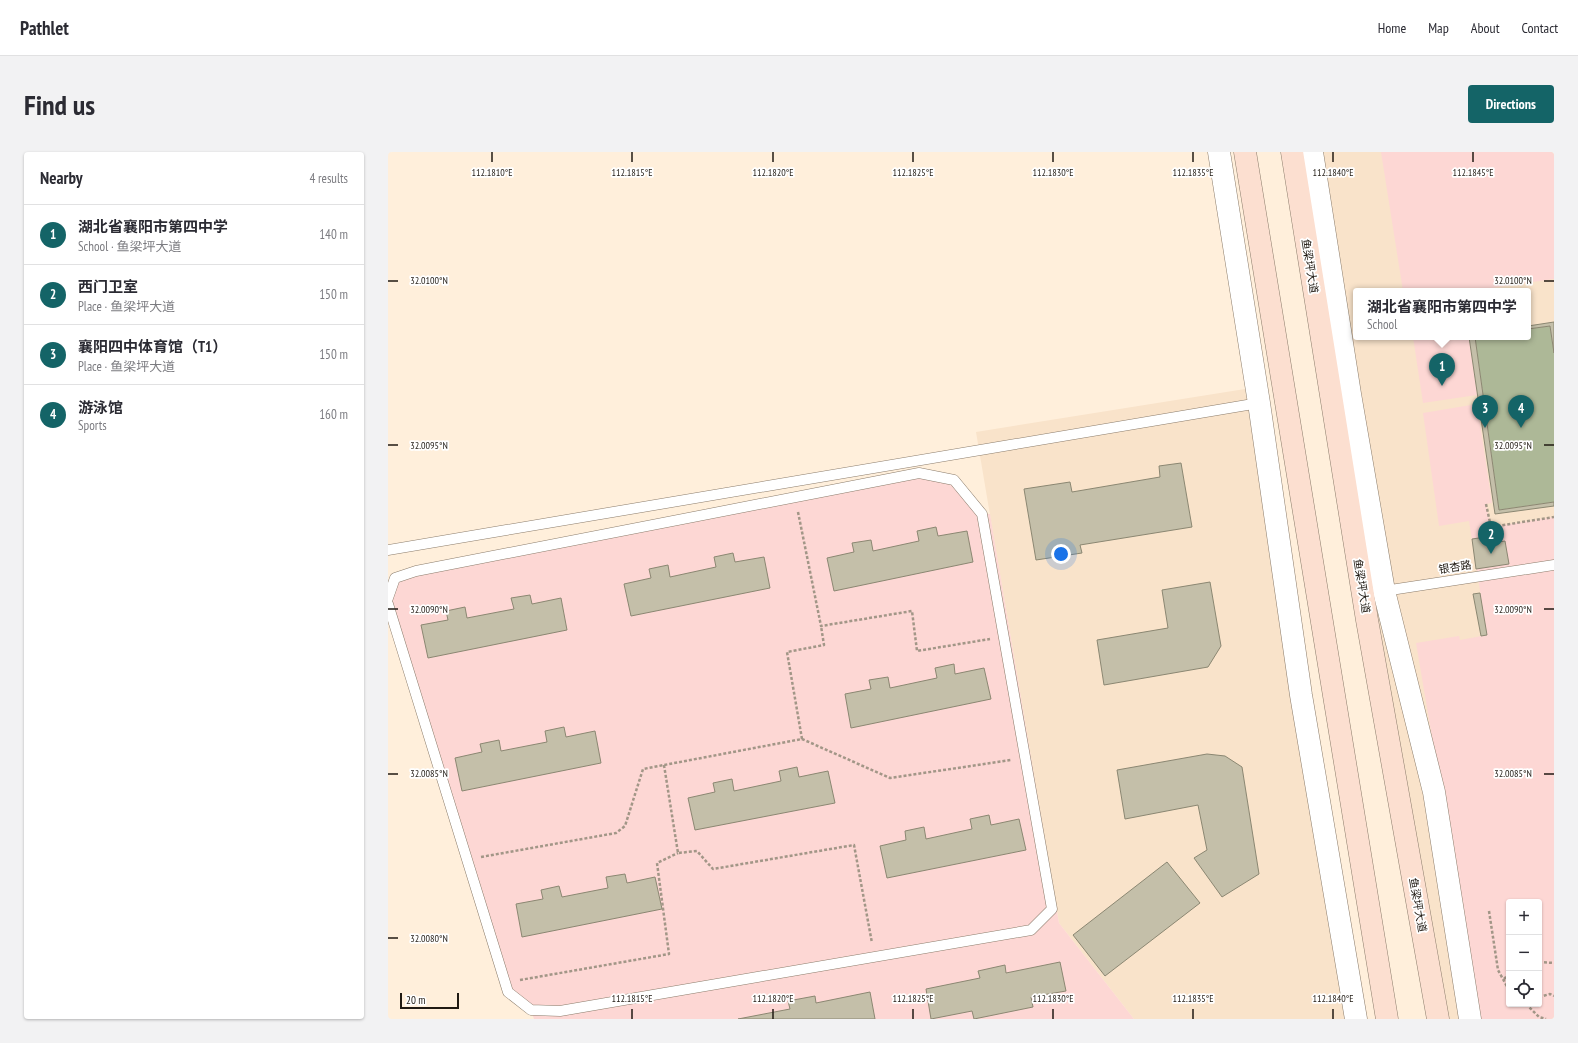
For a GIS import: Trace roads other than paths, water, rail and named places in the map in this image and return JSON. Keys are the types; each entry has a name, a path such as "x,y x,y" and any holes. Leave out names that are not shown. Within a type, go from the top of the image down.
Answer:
{"main road":[{"path":"1245,152 1385,1016"},
{"name":"鱼梁坪大道","path":"1292,152 1368,628 1440,1014"}],"street":[{"path":"1219,152 1259,403 1301,695 1356,1019"},
{"path":"1312,152 1349,386 1384,591 1434,792 1470,1019"}],"lane":[{"path":"388,550 1259,403"},
{"path":"388,598 395,578 416,571 919,473 954,480 982,514 1052,909 1031,930 560,1011 531,1010 508,992 388,604"},
{"path":"766,486 769,503"},
{"name":"银杏路","path":"1384,591 1554,566"}],"place":[{"name":"湖北省襄阳市第四中学","path":"1442,386"},
{"name":"襄阳四中体育馆（T1）","path":"1485,428"},
{"name":"游泳馆","path":"1521,428"},
{"name":"西门卫室","path":"1491,554"}]}
